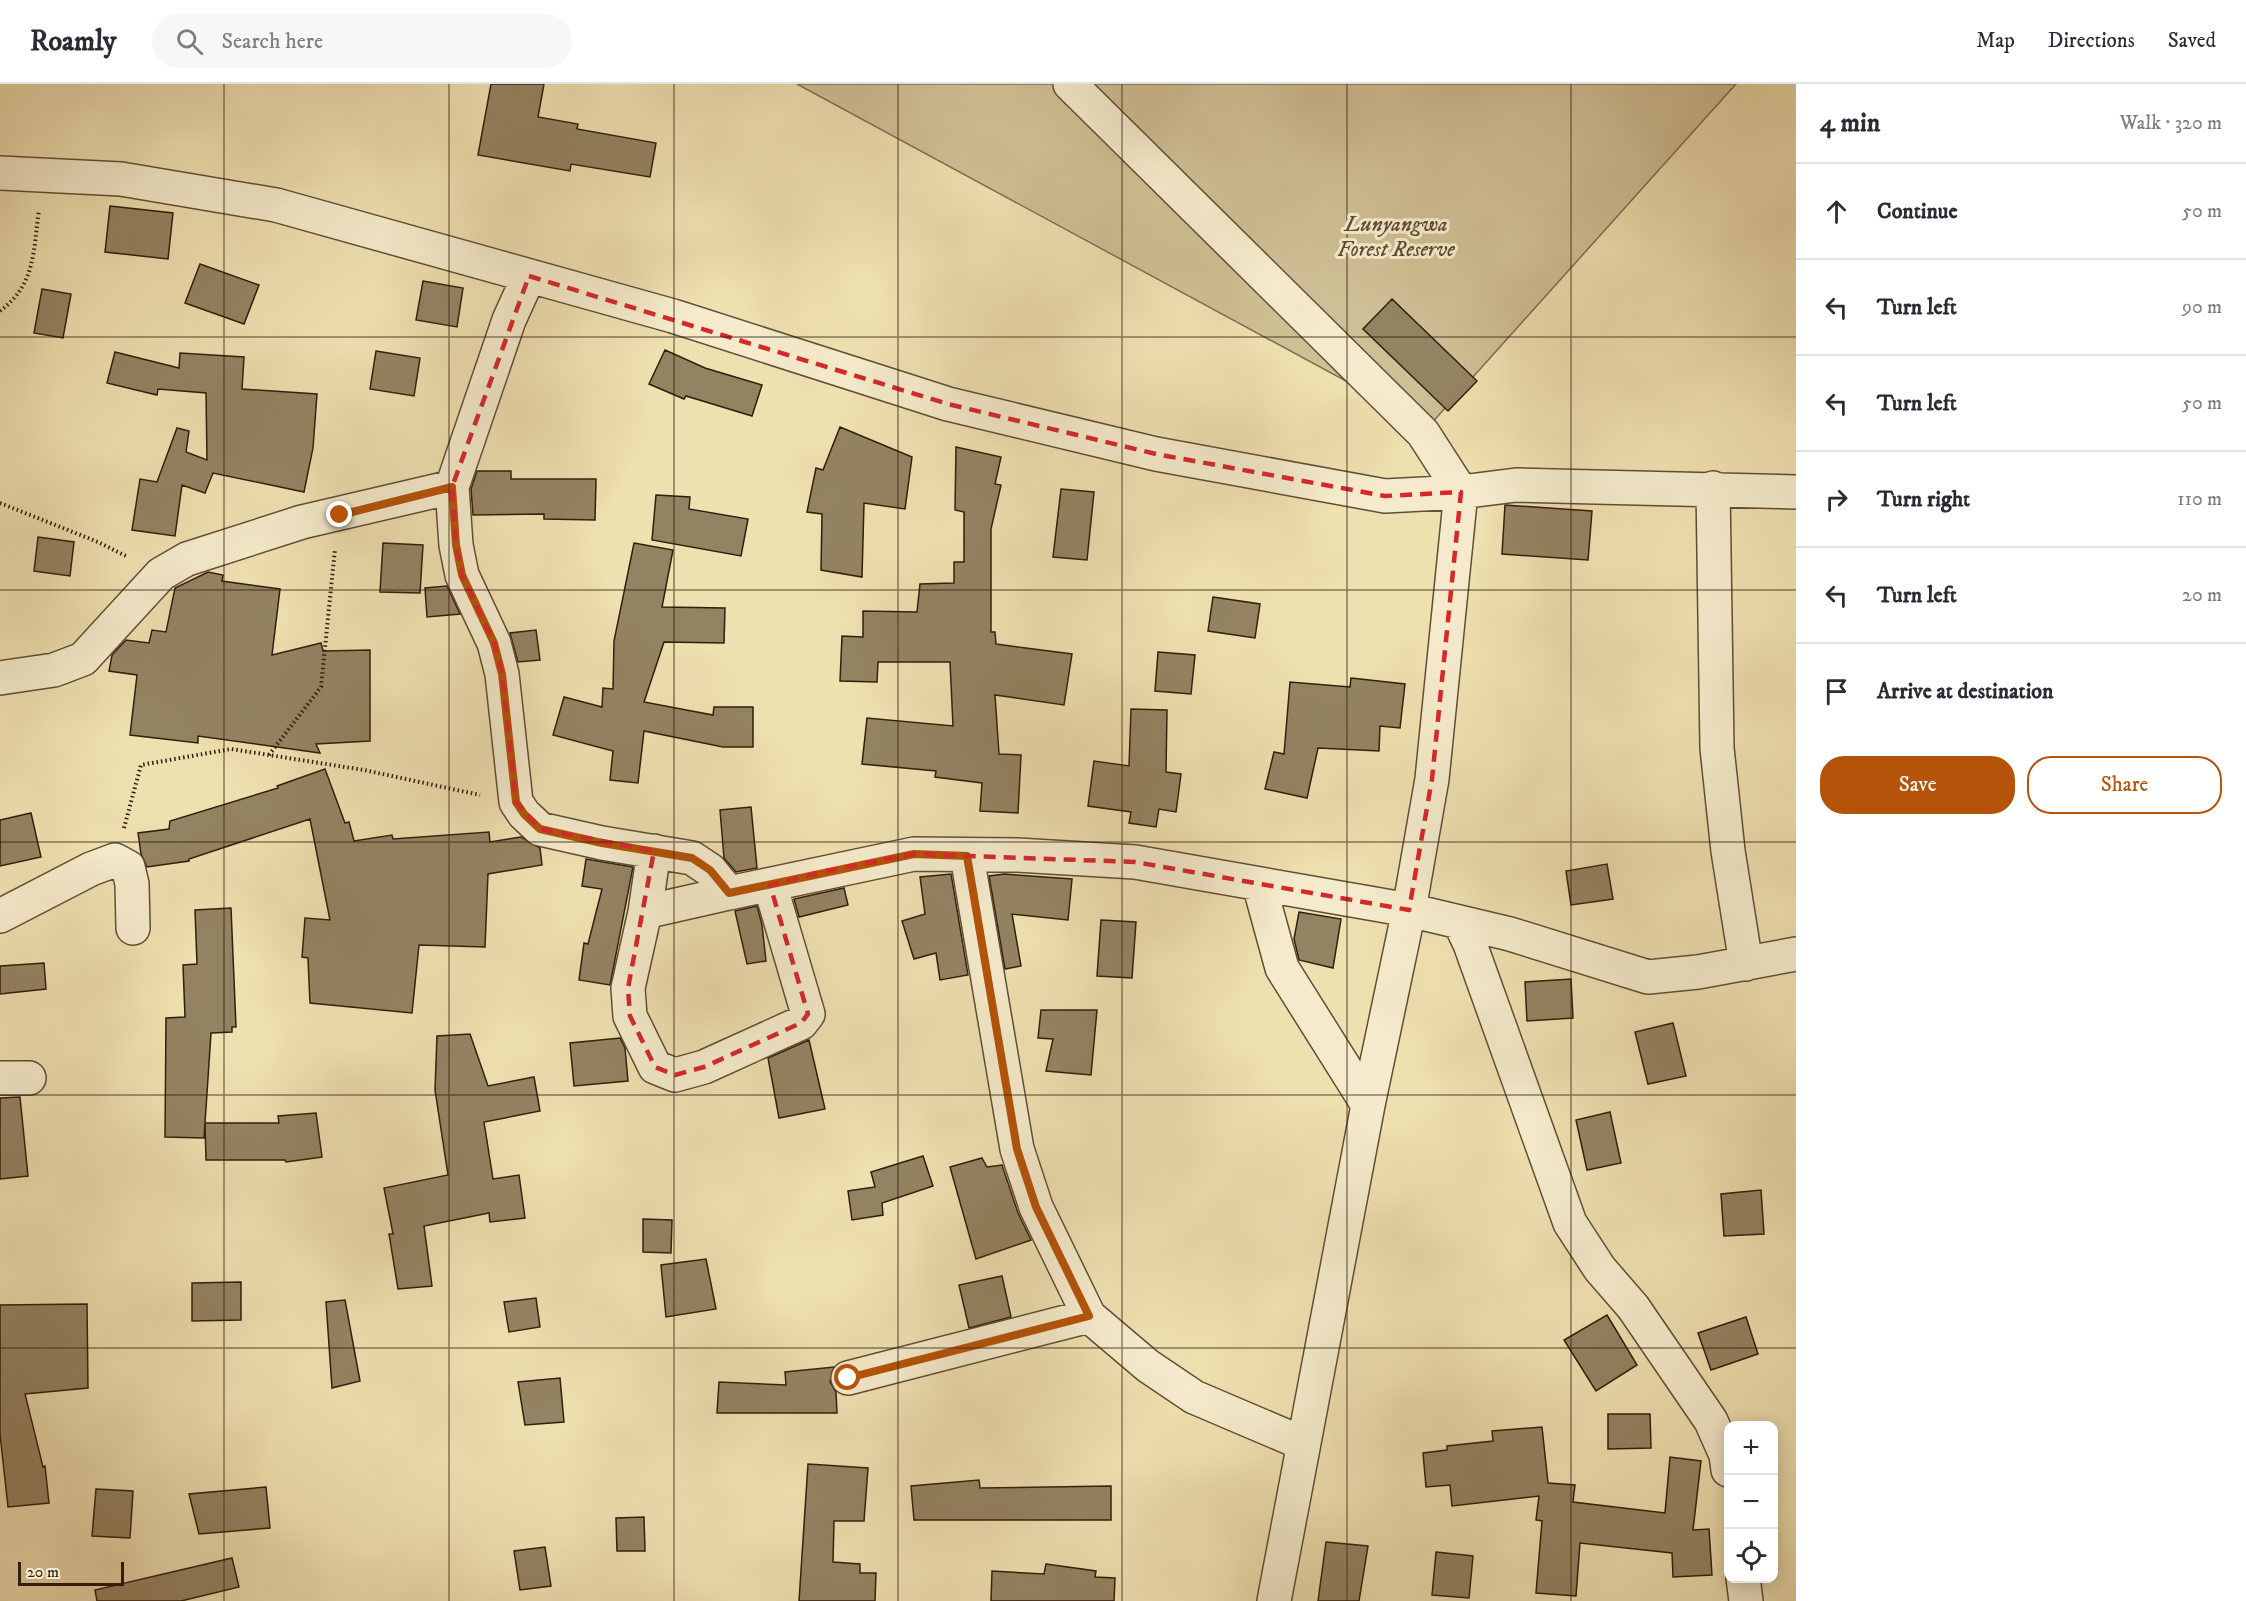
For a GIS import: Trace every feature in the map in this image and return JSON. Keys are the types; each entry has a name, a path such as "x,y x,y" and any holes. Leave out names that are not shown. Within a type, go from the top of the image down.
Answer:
{"street":[{"path":"1070,84 1423,434 1461,492 1432,779 1409,910 1368,1105 1319,1373 1302,1443 1274,1601"},
{"path":"0,173 45,173 121,179 276,205 672,316 948,404 1156,454 1385,496 1461,492 1516,485 1713,488 1796,492"},
{"path":"529,276 505,330 452,487 456,545 462,575 485,622 502,674 516,802 524,814 540,829 602,843 692,858 710,870 729,893"},
{"path":"0,678 54,670 83,659 161,574 187,559 302,522 340,515 452,487"},
{"path":"1713,488 1717,748 1728,851 1746,964"},
{"path":"654,851 645,912 628,988 630,1016 640,1041 655,1067 675,1075 715,1062 801,1023 808,1014 770,885"},
{"path":"645,912 826,871 914,854 1017,855 1135,862 1409,910 1521,937 1648,977 1698,972 1796,954"},
{"path":"967,856 1017,1149 1036,1207 1089,1316 1148,1366 1194,1397 1302,1443"},
{"path":"0,916 91,868 115,860 128,867 132,884 133,928"},
{"path":"1259,884 1282,968 1368,1105"},
{"path":"1460,923 1474,952 1570,1223 1600,1269 1633,1307 1711,1421 1724,1450"},
{"path":"848,1378 1089,1316"},
{"path":"1744,1583 1746,1601"}],"path":[{"path":"0,311 17,296 28,280 45,173"},
{"path":"0,503 98,542 161,574"},
{"path":"268,755 321,687 340,515"},
{"path":"115,860 141,765 231,749 364,770 516,802"}],"highlighted area":[{"path":"529,276 948,404 1156,454 1385,496 1461,492 1432,779 1409,910 1135,862 914,854 826,871 770,885 808,1014 801,1023 704,1067 675,1075 655,1067 630,1016 628,988 654,851 540,829 516,802 502,674 494,643 462,575 456,545 452,487"}],"green space":[{"name":"Lunyangwa Forest Reserve","path":"797,84 1736,84 1429,426"}],"building":[{"path":"491,84 544,84 538,117 578,124 577,129 656,143 650,177 571,164 570,171 478,155"},
{"path":"110,206 173,213 168,259 105,252"},
{"path":"200,264 259,285 244,324 185,303"},
{"path":"423,281 463,288 457,327 416,320"},
{"path":"42,289 71,294 63,338 34,333"},
{"path":"1392,299 1477,381 1448,411 1363,329"},
{"path":"665,350 705,368 762,385 752,416 686,396 684,399 649,384"},
{"path":"376,351 420,358 414,396 370,389"},
{"path":"115,352 179,368 180,353 244,357 242,389 317,394 313,448 304,492 213,473 205,493 182,485 175,536 132,530 140,479 157,482 177,428 189,431 186,452 207,460 206,393 158,389 157,395 107,383"},
{"path":"840,427 912,457 905,509 864,503 862,577 821,570 822,514 807,512 816,468 823,470"},
{"path":"956,447 1001,457 995,484 1001,485 991,529 991,632 995,632 996,644 1072,654 1064,705 995,695 999,754 1021,755 1018,813 980,811 982,783 935,777 936,771 862,764 867,718 953,726 950,662 878,662 877,682 840,681 842,636 863,637 863,611 917,612 920,584 954,583 954,562 964,562 964,512 955,510"},
{"path":"477,471 511,471 511,479 596,479 595,520 544,519 544,514 473,515 471,489"},
{"path":"1061,489 1094,492 1087,560 1053,557"},
{"path":"656,495 690,497 689,509 748,519 741,556 652,540"},
{"path":"1505,505 1592,511 1588,560 1502,554"},
{"path":"38,537 74,542 70,576 34,571"},
{"path":"383,543 423,545 420,593 380,592"},
{"path":"634,543 673,550 662,607 725,608 724,643 664,642 644,702 713,715 714,707 753,707 753,747 723,747 644,731 638,783 610,780 613,751 553,735 564,697 602,707 603,688 613,689 614,641"},
{"path":"208,572 223,575 222,581 280,589 272,655 321,643 323,651 370,650 370,741 316,744 320,753 198,736 198,743 130,735 137,675 109,671 112,655 126,640 149,643 152,630 166,632 175,588"},
{"path":"447,586 460,614 427,617 425,588"},
{"path":"1213,597 1260,604 1255,638 1208,631"},
{"path":"536,630 540,660 518,662 510,633"},
{"path":"1158,652 1195,655 1191,694 1155,691"},
{"path":"1351,678 1405,684 1400,728 1380,726 1379,751 1318,748 1307,798 1265,789 1274,752 1284,754 1290,682 1350,687"},
{"path":"1131,709 1167,710 1166,772 1181,774 1176,812 1159,809 1156,827 1129,823 1131,812 1088,806 1094,761 1129,766"},
{"path":"325,769 345,823 349,822 354,841 392,835 393,839 489,832 490,842 521,837 540,848 542,865 488,874 485,947 419,945 412,1013 310,1003 308,958 302,957 305,918 330,920 310,819 189,859 189,861 147,867 141,854 138,833 169,829 170,821 278,788 277,786"},
{"path":"751,807 757,868 736,872 724,858 720,810"},
{"path":"31,813 41,857 0,866 0,820"},
{"path":"586,859 633,867 610,985 579,980 584,943 588,944 602,889 582,886"},
{"path":"1607,864 1613,899 1571,905 1566,871"},
{"path":"951,874 968,975 940,980 936,953 914,959 902,921 925,914 920,877"},
{"path":"1004,874 1072,879 1068,920 1012,914 1021,966 1005,969 989,876"},
{"path":"844,888 848,905 799,917 794,899"},
{"path":"757,906 762,925 766,961 747,964 735,911"},
{"path":"231,908 236,1027 232,1027 232,1032 211,1033 204,1138 165,1137 166,1018 185,1017 183,965 197,964 195,910"},
{"path":"1299,912 1341,919 1333,968 1299,960 1294,939"},
{"path":"1101,920 1136,922 1132,978 1097,976"},
{"path":"44,963 46,989 0,994 0,966"},
{"path":"1571,979 1573,1018 1527,1021 1525,982"},
{"path":"1041,1010 1097,1010 1091,1075 1046,1071 1053,1039 1038,1038"},
{"path":"1673,1023 1686,1076 1648,1084 1635,1032"},
{"path":"470,1034 488,1086 534,1077 540,1111 484,1122 493,1179 519,1175 525,1218 490,1222 489,1213 424,1226 432,1286 398,1289 389,1234 393,1234 384,1188 448,1175 435,1090 437,1036"},
{"path":"620,1038 625,1048 628,1081 574,1086 570,1043"},
{"path":"809,1040 825,1109 779,1118 768,1058"},
{"path":"20,1097 28,1176 0,1179 0,1098"},
{"path":"1610,1112 1621,1163 1587,1170 1576,1120"},
{"path":"316,1113 322,1157 286,1162 285,1160 206,1160 205,1123 279,1123 278,1116"},
{"path":"923,1156 933,1186 882,1203 883,1215 852,1220 848,1191 875,1187 871,1172"},
{"path":"982,1158 987,1167 1002,1165 1018,1213 1031,1240 976,1259 950,1167"},
{"path":"1761,1190 1764,1234 1724,1236 1721,1194"},
{"path":"643,1219 672,1220 671,1253 643,1252"},
{"path":"706,1259 716,1309 666,1317 661,1265"},
{"path":"1002,1276 1011,1317 969,1328 959,1285"},
{"path":"241,1282 241,1320 192,1321 192,1283"},
{"path":"536,1298 540,1327 509,1332 504,1302"},
{"path":"345,1300 360,1381 332,1388 326,1302"},
{"path":"87,1304 88,1388 25,1394 43,1467 45,1466 49,1503 8,1507 0,1434 0,1305"},
{"path":"1607,1315 1637,1365 1596,1391 1564,1340"},
{"path":"1746,1317 1758,1354 1711,1370 1698,1333"},
{"path":"834,1367 830,1382 836,1392 837,1413 717,1413 719,1382 786,1385 785,1372"},
{"path":"560,1378 564,1422 525,1425 518,1382"},
{"path":"1608,1414 1650,1414 1651,1448 1608,1449"},
{"path":"1542,1427 1548,1483 1575,1485 1573,1502 1665,1513 1670,1457 1701,1461 1693,1530 1709,1529 1712,1575 1673,1577 1672,1553 1580,1543 1576,1596 1536,1593 1542,1521 1536,1520 1539,1496 1452,1506 1450,1485 1426,1487 1423,1453 1447,1450 1447,1446 1493,1441 1492,1431"},
{"path":"808,1464 868,1468 864,1521 834,1521 833,1562 860,1564 860,1573 876,1573 875,1601 799,1601"},
{"path":"979,1480 980,1488 1111,1486 1111,1520 914,1520 911,1486"},
{"path":"266,1487 270,1528 199,1534 189,1494"},
{"path":"96,1489 133,1491 130,1538 92,1536"},
{"path":"644,1517 645,1551 617,1551 616,1518"},
{"path":"1326,1542 1368,1546 1359,1601 1318,1601"},
{"path":"545,1547 551,1586 520,1590 514,1551"},
{"path":"1436,1552 1473,1556 1469,1598 1432,1595"},
{"path":"232,1558 239,1587 181,1601 97,1601 95,1590"},
{"path":"1046,1564 1096,1571 1095,1577 1115,1578 1114,1601 991,1601 992,1571 1044,1574"}],"route":[{"path":"340,515 452,487 456,545 462,575 494,643 502,674 516,802 524,814 540,829 602,843 673,853 692,858 710,870 729,893 914,854 967,856 1017,1149 1036,1207 1089,1316 848,1378"}]}
